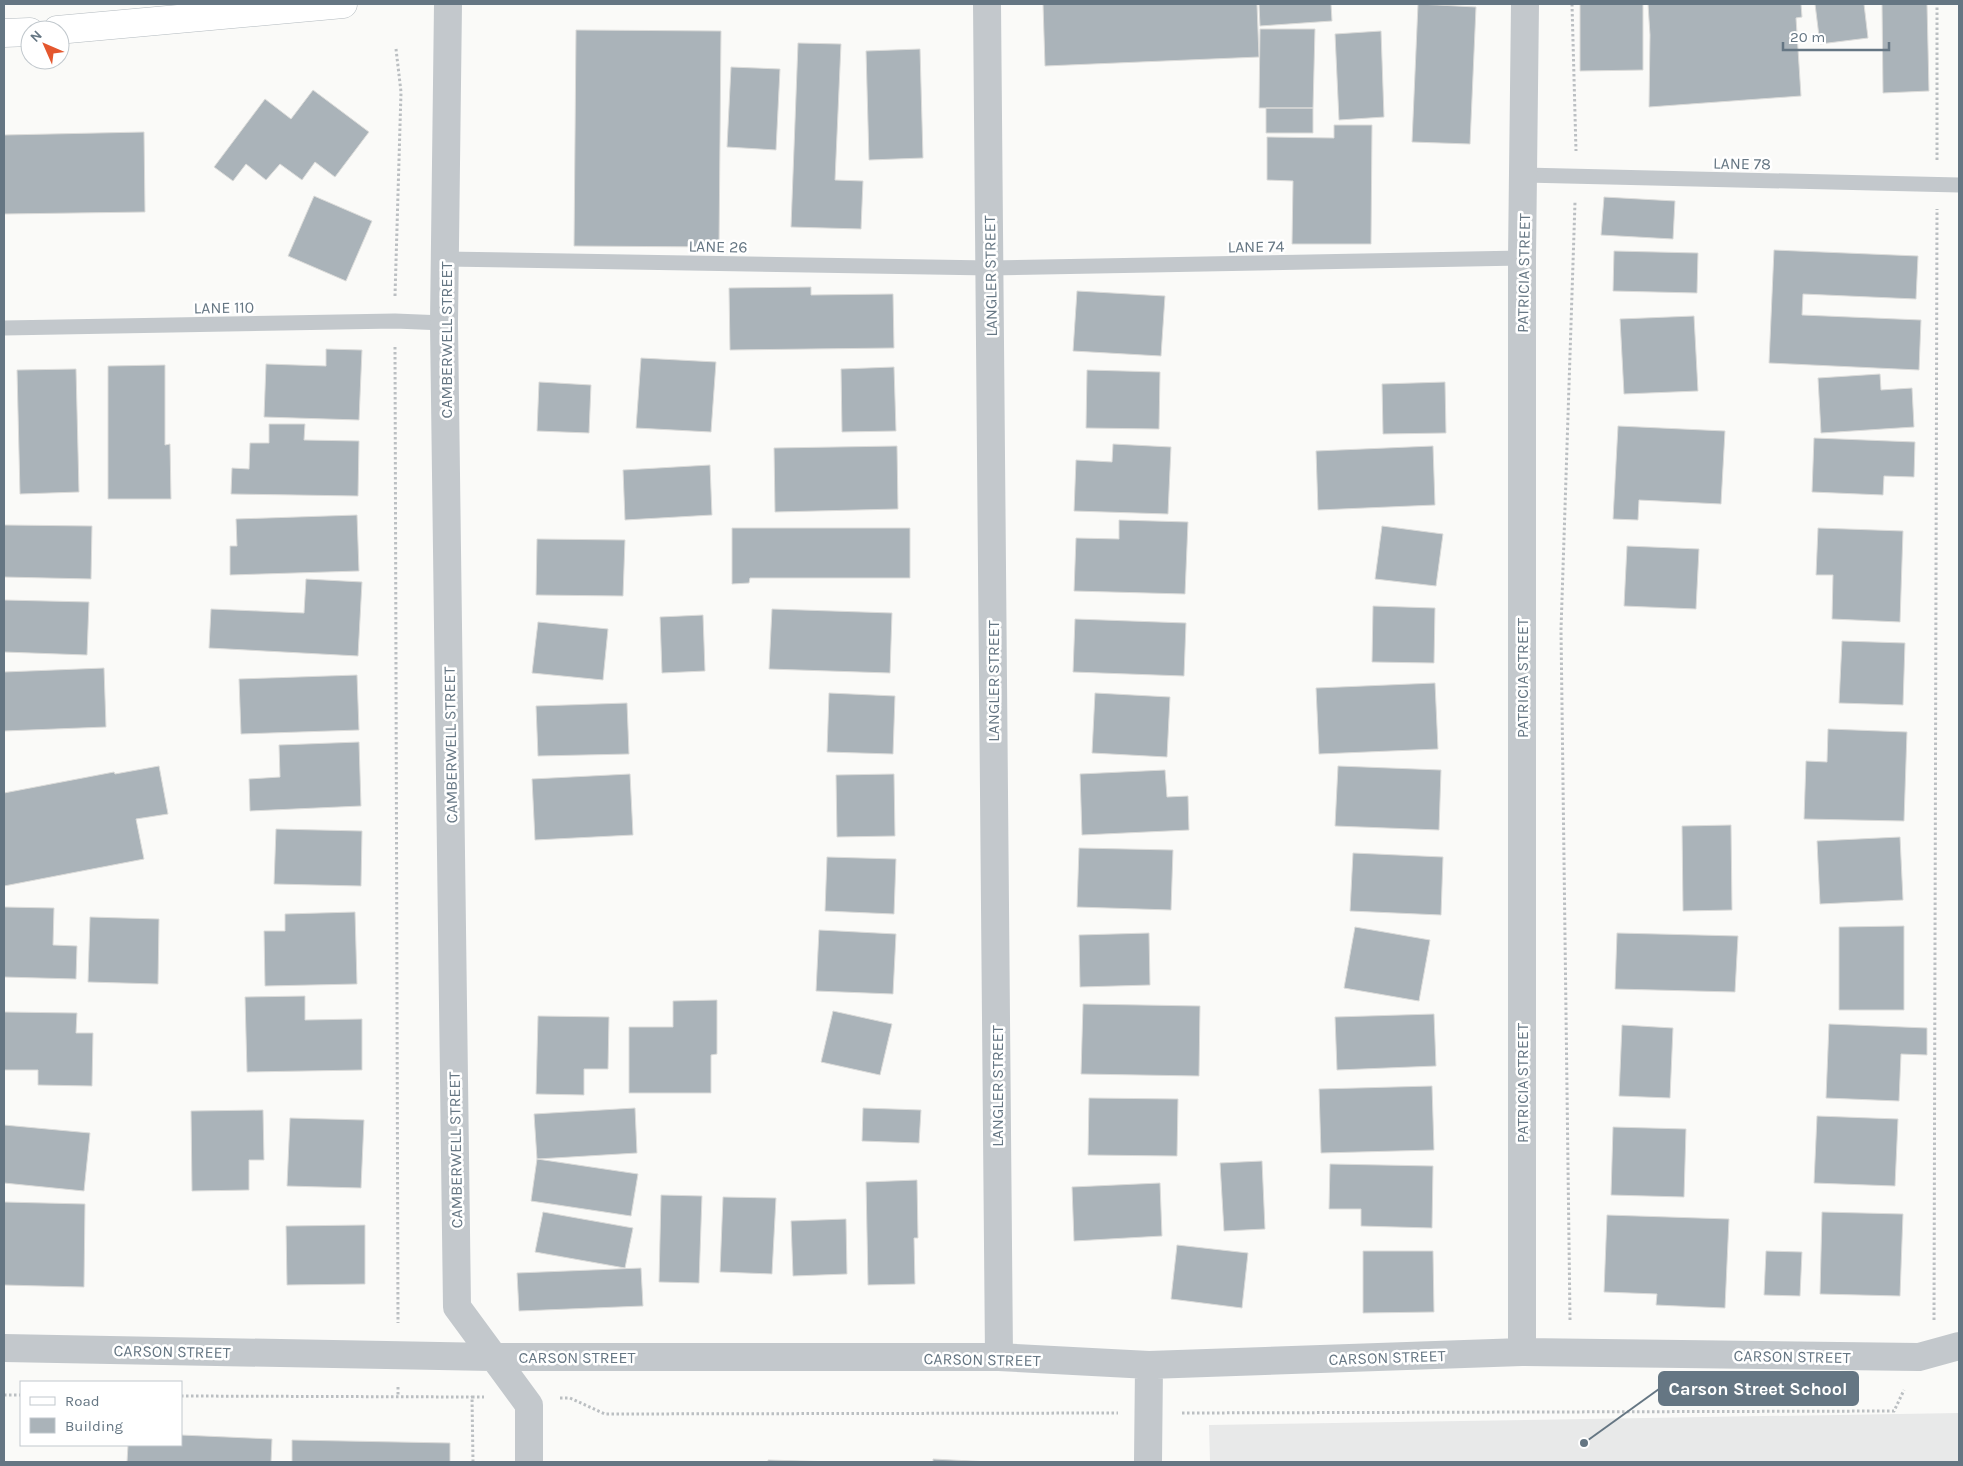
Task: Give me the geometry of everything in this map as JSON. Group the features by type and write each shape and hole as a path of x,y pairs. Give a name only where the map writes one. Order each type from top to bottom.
{"main road":[{"path":"70,29 343,4"},
{"path":"4,32 20,32"}],"street":[{"name":"CAMBERWELL STREET","path":"448,4 444,323 457,1307 529,1405 529,1462"},
{"name":"LANGLER STREET","path":"987,4 999,1357"},
{"name":"PATRICIA STREET","path":"1522,1352 1522,258 1524,4"},
{"name":"CARSON STREET","path":"4,1348 492,1357 999,1357 1149,1365 1522,1352 1919,1357 1959,1346"},
{"path":"1148,1462 1149,1365"}],"lane":[{"name":"LANE 78","path":"1524,175 1959,185"},
{"name":"LANE 74","path":"990,268 1522,258"},
{"name":"LANE 26","path":"446,259 990,268"},
{"name":"LANE 110","path":"4,328 395,321 444,323"}],"path":[{"path":"1570,1353 1561,630 1576,176 1572,4"},
{"path":"396,49 401,92 395,321 398,1396"},
{"path":"4,1395 20,1395"},
{"path":"182,1396 472,1397"}],"shaded area":[{"path":"1959,1413 1959,1462 1210,1462 1209,1425"}],"building":[{"path":"1043,4 1257,4 1259,57 1045,66"},
{"path":"1259,4 1331,4 1332,21 1260,26"},
{"path":"1418,4 1476,7 1470,144 1412,142"},
{"path":"1580,4 1643,4 1643,70 1580,71"},
{"path":"1648,4 1801,4 1802,17 1796,18 1801,96 1649,107 1650,35"},
{"path":"1815,4 1864,4 1868,38 1820,44"},
{"path":"1882,4 1927,4 1929,91 1883,93"},
{"path":"1260,29 1315,29 1313,108 1259,108"},
{"path":"576,30 721,31 719,247 574,246"},
{"path":"1381,31 1384,117 1339,120 1335,34"},
{"path":"798,43 841,44 835,180 863,181 861,229 791,227"},
{"path":"920,49 923,158 869,160 866,51"},
{"path":"731,67 780,69 776,150 727,147"},
{"path":"313,90 369,132 335,177 315,162 302,180 280,164 266,180 246,164 233,181 214,167 265,99 291,119"},
{"path":"1266,108 1313,108 1313,133 1266,133"},
{"path":"1334,125 1372,125 1371,244 1292,244 1293,181 1267,180 1267,137 1334,138"},
{"path":"144,132 145,212 4,214 4,135"},
{"path":"314,196 372,221 346,281 288,256"},
{"path":"1604,197 1675,201 1673,239 1601,235"},
{"path":"1774,250 1918,256 1916,299 1803,294 1802,315 1921,320 1919,370 1769,363"},
{"path":"1614,251 1698,253 1697,293 1613,291"},
{"path":"811,287 811,295 893,294 894,348 730,350 729,288"},
{"path":"1077,291 1165,296 1161,356 1073,351"},
{"path":"1694,316 1698,391 1624,394 1620,319"},
{"path":"326,349 362,350 359,420 264,417 266,364 326,366"},
{"path":"641,358 716,362 711,432 636,428"},
{"path":"165,365 165,445 170,444 171,499 108,499 108,366"},
{"path":"894,367 896,431 842,432 841,369"},
{"path":"76,369 79,492 20,494 17,370"},
{"path":"1087,370 1160,372 1159,429 1086,428"},
{"path":"1880,374 1881,390 1912,388 1914,427 1821,433 1818,378"},
{"path":"539,382 591,385 589,433 537,431"},
{"path":"1445,382 1446,433 1383,434 1382,384"},
{"path":"269,424 305,424 304,440 359,441 358,496 231,494 232,468 249,469 250,443 269,443"},
{"path":"1618,426 1725,431 1721,504 1639,500 1638,520 1613,519"},
{"path":"1814,438 1915,442 1914,477 1884,476 1883,495 1812,492"},
{"path":"1113,444 1171,447 1168,514 1074,511 1076,460 1112,462"},
{"path":"897,446 898,509 775,512 774,448"},
{"path":"1433,446 1435,505 1318,510 1316,451"},
{"path":"710,465 712,515 625,520 623,470"},
{"path":"357,515 359,571 230,575 230,546 237,546 236,519"},
{"path":"1119,520 1188,522 1185,594 1074,591 1076,538 1119,539"},
{"path":"4,525 92,526 91,579 4,577"},
{"path":"1382,526 1443,534 1436,586 1375,579"},
{"path":"732,528 910,528 910,578 750,578 749,583 732,584"},
{"path":"1818,528 1903,531 1900,622 1832,619 1833,575 1816,575"},
{"path":"537,539 625,540 623,596 536,595"},
{"path":"1627,546 1699,549 1696,609 1624,606"},
{"path":"306,579 362,582 358,656 209,648 211,609 304,613"},
{"path":"4,600 89,602 87,655 4,652"},
{"path":"1373,606 1435,608 1434,663 1372,662"},
{"path":"772,609 892,613 890,673 769,669"},
{"path":"703,615 705,671 662,673 660,617"},
{"path":"1075,619 1186,623 1184,676 1073,672"},
{"path":"538,622 608,629 603,680 532,673"},
{"path":"1842,641 1905,643 1903,705 1839,703"},
{"path":"104,668 106,727 4,731 4,672"},
{"path":"357,675 359,730 241,734 239,679"},
{"path":"1435,683 1438,749 1319,754 1316,688"},
{"path":"829,693 895,696 893,754 827,752"},
{"path":"1095,693 1170,697 1167,757 1092,753"},
{"path":"627,703 629,754 538,756 536,706"},
{"path":"1828,729 1907,732 1904,821 1804,819 1806,761 1827,762"},
{"path":"359,742 361,806 250,811 249,779 280,777 279,745"},
{"path":"159,766 168,814 136,819 144,859 4,886 4,793 114,772 115,774"},
{"path":"1338,766 1441,770 1439,830 1335,826"},
{"path":"1165,770 1167,797 1188,796 1189,830 1082,835 1080,774"},
{"path":"630,774 633,835 535,840 532,779"},
{"path":"894,774 895,836 837,837 836,775"},
{"path":"1731,825 1732,910 1683,911 1682,826"},
{"path":"276,829 362,831 361,886 274,884"},
{"path":"1900,837 1903,900 1820,904 1817,841"},
{"path":"1079,848 1173,850 1171,910 1077,907"},
{"path":"1353,853 1443,857 1441,915 1350,911"},
{"path":"827,857 896,859 894,914 825,911"},
{"path":"4,907 54,908 53,945 77,946 76,979 4,977"},
{"path":"355,912 357,984 265,986 264,931 285,931 285,914"},
{"path":"90,917 159,919 158,984 88,982"},
{"path":"1904,926 1904,1010 1839,1010 1839,927"},
{"path":"1355,927 1430,940 1419,1001 1344,988"},
{"path":"819,930 896,934 893,994 816,991"},
{"path":"1149,933 1150,985 1080,987 1079,935"},
{"path":"1617,933 1738,936 1735,992 1615,989"},
{"path":"305,996 305,1020 362,1019 362,1070 247,1072 245,997"},
{"path":"717,1000 717,1054 711,1055 711,1093 629,1093 629,1027 673,1027 673,1001"},
{"path":"1083,1004 1200,1006 1199,1076 1081,1074"},
{"path":"833,1011 892,1024 880,1075 821,1062"},
{"path":"4,1012 77,1013 76,1033 93,1033 92,1086 38,1085 38,1070 4,1070"},
{"path":"1434,1014 1436,1066 1337,1070 1335,1017"},
{"path":"538,1016 609,1017 608,1069 584,1069 584,1095 536,1094"},
{"path":"1829,1024 1927,1028 1927,1055 1901,1054 1899,1101 1826,1098"},
{"path":"1622,1025 1673,1028 1670,1098 1619,1096"},
{"path":"1432,1086 1434,1150 1321,1153 1319,1089"},
{"path":"1089,1098 1178,1099 1177,1156 1088,1155"},
{"path":"635,1108 637,1153 537,1159 534,1114"},
{"path":"863,1108 921,1110 919,1143 862,1141"},
{"path":"263,1110 264,1160 249,1160 249,1190 192,1191 191,1111"},
{"path":"1817,1116 1898,1119 1895,1186 1814,1183"},
{"path":"290,1118 364,1120 361,1188 287,1186"},
{"path":"4,1125 90,1133 84,1191 4,1183"},
{"path":"1613,1127 1686,1129 1684,1197 1611,1195"},
{"path":"537,1159 638,1174 631,1216 531,1201"},
{"path":"1262,1161 1265,1229 1224,1231 1220,1163"},
{"path":"1330,1164 1433,1166 1432,1228 1361,1226 1361,1209 1329,1209"},
{"path":"917,1180 918,1238 914,1238 915,1284 868,1285 866,1182"},
{"path":"1160,1183 1162,1236 1074,1241 1072,1187"},
{"path":"661,1195 702,1196 699,1283 659,1282"},
{"path":"723,1197 776,1198 772,1274 720,1272"},
{"path":"4,1202 85,1204 84,1287 4,1285"},
{"path":"543,1212 633,1228 625,1268 535,1252"},
{"path":"1822,1212 1903,1214 1900,1296 1820,1294"},
{"path":"1607,1215 1729,1219 1725,1308 1656,1305 1657,1294 1604,1292"},
{"path":"846,1219 847,1274 793,1276 791,1221"},
{"path":"365,1225 365,1284 287,1285 286,1226"},
{"path":"1177,1245 1248,1253 1242,1308 1171,1299"},
{"path":"1363,1251 1433,1251 1434,1312 1363,1313"},
{"path":"1766,1251 1802,1252 1800,1296 1764,1295"},
{"path":"641,1268 643,1306 519,1311 517,1273"},
{"path":"182,1435 272,1439 271,1462 127,1462 128,1446 182,1446"},
{"path":"292,1440 450,1443 450,1462 292,1462"},
{"path":"933,1459 990,1462 933,1462"},
{"path":"768,1460 833,1462 768,1462"}],"place":[{"name":"Carson Street School","path":"1584,1443"}]}
